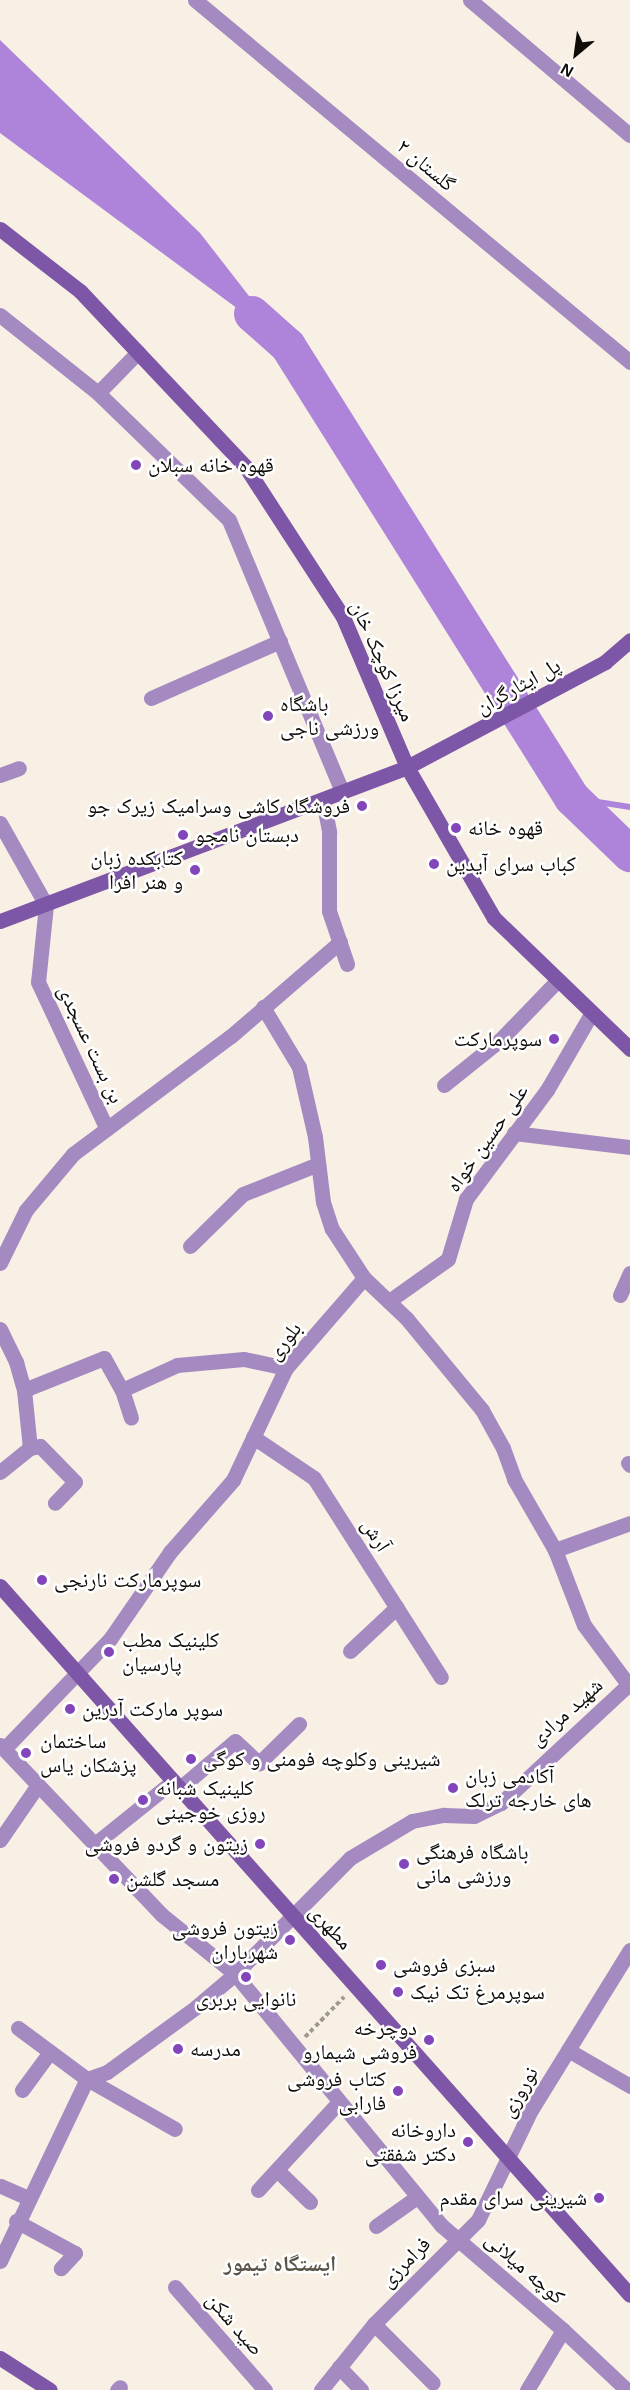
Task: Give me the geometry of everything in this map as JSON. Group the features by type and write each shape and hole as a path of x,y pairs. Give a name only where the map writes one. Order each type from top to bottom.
{"main road":[{"name":"میرزا کوچک خان","path":"1,231 80,291 252,476 344,617 407,768 494,918 591,1014 630,1049"},
{"name":"پل ایثارگران","path":"0,921 407,768 605,662 630,640"},
{"name":"مطهری","path":"0,1586 630,2295"},
{"path":"0,2358 50,2390"}],"street":[{"name":"گلستان ۲","path":"195,0 630,362"},
{"path":"470,0 630,135"},
{"path":"0,315 98,393 229,520 342,791"},
{"path":"98,393 138,352"},
{"path":"151,698 280,641"},
{"path":"0,775 19,768"},
{"path":"323,800 329,832 330,911 347,964"},
{"path":"0,822 46,905"},
{"name":"بن بست عسجدی","path":"46,905 39,982 107,1129"},
{"path":"0,1263 26,1210 73,1154 263,1007 340,942"},
{"path":"444,1085 500,1040 557,981"},
{"path":"263,1007 300,1068 323,1202 332,1229 364,1278 389,1301 482,1410 503,1448 514,1479 555,1550 584,1625 629,1685"},
{"name":"علی حسین خواه","path":"389,1301 448,1259 466,1199 547,1090 591,1014"},
{"path":"514,1132 630,1147"},
{"path":"190,1246 243,1194 318,1164"},
{"path":"620,1294 630,1273"},
{"name":"بلوری","path":"3,1746 79,1675 110,1639 170,1552 233,1480 286,1368 364,1278"},
{"path":"0,1329 16,1362 24,1390 30,1448"},
{"path":"24,1390 105,1358 122,1390 130,1418"},
{"path":"122,1390 177,1365 244,1359 286,1368"},
{"name":"آرش","path":"253,1437 314,1478 441,1677"},
{"path":"0,1472 30,1448 40,1446 75,1482 55,1503"},
{"path":"555,1550 630,1523"},
{"path":"350,1651 397,1607"},
{"name":"شهید مرادی","path":"87,2079 108,2072 235,1974 350,1858 412,1821 444,1815 474,1816 501,1803 629,1685"},
{"path":"96,1843 235,1741 259,1763 299,1724"},
{"name":"کوچه میلانی","path":"3,1746 162,1915 235,1974 417,2198 627,2390"},
{"path":"0,1840 38,1785"},
{"name":"نوروزی","path":"507,2156 568,2050 630,1950"},
{"path":"18,2028 87,2079 175,2129"},
{"path":"568,2050 630,2086"},
{"path":"22,2090 50,2052"},
{"path":"0,2261 16,2221 87,2079"},
{"path":"258,2190 338,2103"},
{"name":"فرامرزی","path":"321,2390 374,2324 478,2220 507,2156"},
{"path":"277,2170 310,2202"},
{"path":"2,2186 28,2198"},
{"path":"376,2226 417,2198"},
{"path":"16,2221 75,2253 61,2268"},
{"name":"صید شکن","path":"175,2287 265,2390"},
{"path":"374,2324 434,2383"},
{"path":"528,2390 563,2330"},
{"path":"339,2367 361,2390"}],"path":[{"path":"294,2048 355,1986"}],"shaded area":[{"path":"0,40 200,233 288,346 0,133"}],"waterway":[{"path":"252,314 288,346 572,798 630,854"},
{"path":"572,798 630,807"}],"place":[{"name":"قهوه خانه سبلان","path":"136,465"},
{"name":"باشگاه ورزشی ناجی","path":"268,716"},
{"name":"فروشگاه کاشی وسرامیک زیرک جو","path":"362,806"},
{"name":"قهوه خانه","path":"456,828"},
{"name":"دبستان نامجو","path":"183,835"},
{"name":"کباب سرای آیدین","path":"434,864"},
{"name":"کتابکده زبان و هنر افرا","path":"195,870"},
{"name":"سوپرمارکت","path":"554,1039"},
{"name":"سوپرمارکت نارنجی","path":"42,1580"},
{"name":"کلینیک مطب پارسیان","path":"109,1652"},
{"name":"سوپر مارکت آدرین","path":"70,1709"},
{"name":"ساختمان پزشکان یاس","path":"26,1753"},
{"name":"شیرینی وکلوچه فومنی و کوگی","path":"191,1759"},
{"name":"آکادمی زبان های خارجه ترلک","path":"453,1788"},
{"name":"کلینیک شبانه روزی خوجینی","path":"143,1800"},
{"name":"زیتون و گردو فروشی","path":"260,1844"},
{"name":"باشگاه فرهنگی ورزشی مانی","path":"404,1864"},
{"name":"مسجد گلشن","path":"114,1879"},
{"name":"زیتون فروشی شهرباران","path":"290,1940"},
{"name":"سبزی فروشی","path":"381,1965"},
{"name":"نانوایی بربری","path":"246,1977"},
{"name":"سوپرمرغ تک نیک","path":"398,1992"},
{"name":"دوچرخه فروشی شیمارو","path":"429,2040"},
{"name":"مدرسه","path":"178,2049"},
{"name":"کتاب فروشی فارابی","path":"398,2091"},
{"name":"داروخانه دکتر شفقتی","path":"468,2142"},
{"name":"شیرینی سرای مقدم","path":"599,2198"}],"district":[{"name":"ایستگاه تیمور","path":"280,2264"}]}
